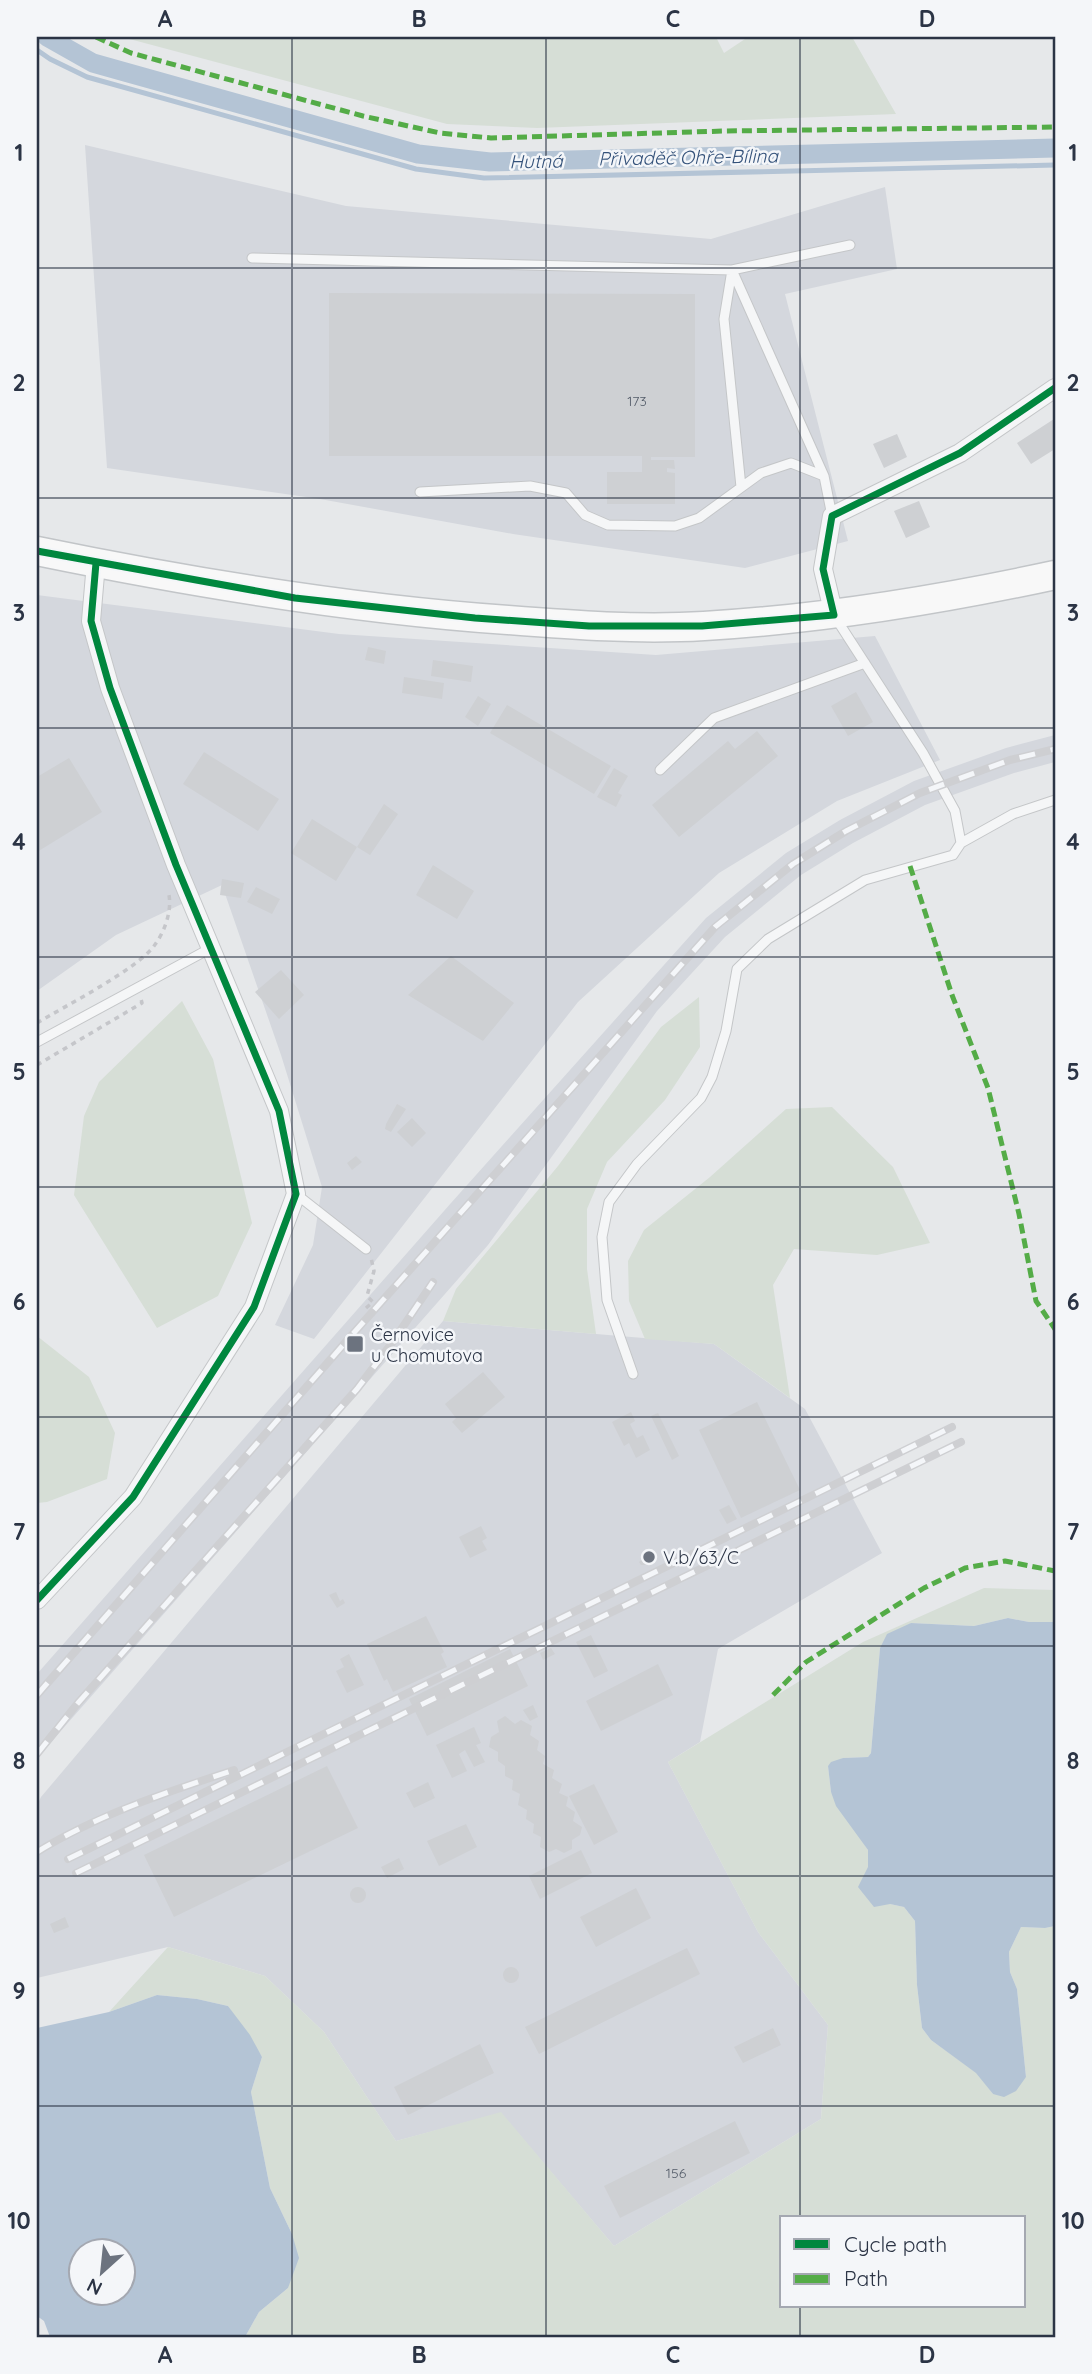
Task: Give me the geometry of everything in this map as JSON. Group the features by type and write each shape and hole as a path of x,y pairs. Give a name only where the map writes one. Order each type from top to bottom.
{"main road":[{"path":"37,551 295,598 475,618 589,626 702,626 834,615 970,593 1055,575"}],"street":[{"path":"834,615 823,569 832,516 960,453 1055,388"},
{"path":"37,1600 133,1497 254,1307 296,1194 279,1111 176,864 110,688 91,621 96,563"}],"lane":[{"path":"251,258 732,270 850,244"},
{"path":"732,270 824,476 832,516"},
{"path":"732,270 724,319 741,487"},
{"path":"421,492 530,486 566,493 585,515 608,525 675,526 699,518 761,473 791,463 824,476"},
{"path":"834,615 922,753 955,811 961,842"},
{"path":"660,770 714,719 865,663"},
{"path":"633,1374 607,1300 602,1237 609,1202 637,1164 701,1098 712,1077 726,1031 737,969 768,939 865,880 953,855 961,842 1013,814 1055,800"},
{"path":"37,1042 211,948"},
{"path":"296,1194 366,1249"}],"path":[{"path":"37,1023 126,970 154,947 166,925 170,901 168,891"},
{"path":"366,1249 374,1263 374,1271 367,1296 373,1301 366,1308"}],"shaded area":[{"path":"122,37 716,37 724,53 748,37 852,37 896,114 537,128 447,124"},
{"path":"85,145 346,206 711,239 885,187 897,269 785,294 848,541 745,568 513,534 320,499 107,468"},
{"path":"37,595 339,634 656,655 875,636 940,760 837,801 719,873 578,1002 314,1339 275,1325 313,1245 322,1187 281,1055 222,885 116,935 37,991"},
{"path":"1055,735 1055,762 1014,773 925,805 853,843 801,875 725,937 657,1011 488,1245 37,1758 37,1674 706,918 786,853 840,820 914,781 1006,748"},
{"path":"699,997 700,1047 665,1100 607,1162 587,1209 587,1269 596,1334 443,1321 456,1289 558,1166 661,1027"},
{"path":"182,1001 213,1059 252,1223 218,1296 157,1328 74,1195 84,1116 99,1082"},
{"path":"832,1107 893,1167 930,1243 877,1255 794,1249 773,1285 790,1398 714,1344 645,1339 629,1301 628,1261 644,1230 710,1177 786,1109"},
{"path":"443,1321 714,1344 805,1409 882,1553 718,1649 700,1742 668,1762 758,1932 828,2025 821,2119 614,2246 501,2113 396,2141 324,2032 265,1976 168,1947 37,1978 37,1805 41,1797"},
{"path":"37,1336 89,1377 115,1433 107,1479 47,1502 37,1503"},
{"path":"984,1588 1055,1590 1055,1622 1029,1622 1008,1618 974,1626 911,1623 880,1648 871,1753 868,1757 843,1758 828,1766 831,1792 868,1850 868,1867 890,1904 904,1907 915,1921 917,1985 922,2028 931,2040 977,2073 993,2094 1026,2077 1017,1989 1010,1972 1009,1952 1021,1927 1055,1926 1055,2337 245,2337 259,2312 288,2288 292,2234 270,2188 251,2092 262,2057 228,2006 197,1999 157,1995 109,2012 168,1947 265,1976 324,2032 396,2141 501,2112 614,2246 821,2119 828,2025 758,1932 668,1762 863,1642"}],"water":[{"path":"1008,1618 1029,1622 1055,1622 1055,1926 1021,1927 1009,1952 1010,1972 1017,1989 1026,2077 1016,2091 1004,2097 993,2094 976,2073 931,2040 922,2028 917,1985 915,1921 904,1907 890,1904 874,1907 858,1887 868,1867 868,1850 836,1806 831,1792 828,1766 831,1762 843,1758 868,1757 871,1753 880,1648 887,1634 911,1623 974,1626"},
{"path":"157,1995 197,1999 228,2006 250,2035 262,2057 251,2092 270,2188 292,2234 299,2258 288,2288 259,2312 245,2337 50,2337 44,2321 37,2316 37,2028 109,2012"}],"building":[{"path":"329,293 695,294 695,457 651,457 651,460 674,460 675,469 667,468 667,472 675,473 675,504 607,504 607,472 642,472 642,456 329,456"},
{"path":"1054,419 1055,449 1031,464 1017,443"},
{"path":"897,434 907,457 884,468 873,444"},
{"path":"919,501 930,527 906,538 894,511"},
{"path":"368,647 386,651 384,664 365,660"},
{"path":"433,660 473,666 471,682 431,676"},
{"path":"404,677 444,683 442,699 402,693"},
{"path":"856,692 873,722 848,736 831,706"},
{"path":"478,696 491,704 478,726 465,717"},
{"path":"507,705 611,766 594,794 490,733"},
{"path":"757,731 778,756 679,837 652,805 728,741 735,749"},
{"path":"204,752 279,799 258,831 183,784"},
{"path":"69,758 102,812 37,852 37,777"},
{"path":"614,768 628,776 618,793 622,795 616,807 597,797"},
{"path":"384,804 398,814 370,855 357,847"},
{"path":"312,819 357,847 336,881 291,853"},
{"path":"433,865 474,891 457,919 416,895"},
{"path":"222,879 244,883 241,898 220,895"},
{"path":"256,887 280,899 272,914 247,902"},
{"path":"451,956 514,1003 483,1041 408,995"},
{"path":"281,970 304,995 279,1019 255,992"},
{"path":"397,1104 406,1109 391,1132 385,1129 386,1124"},
{"path":"412,1118 426,1133 412,1147 397,1132"},
{"path":"356,1156 362,1162 352,1170 347,1163"},
{"path":"483,1372 505,1397 462,1433 452,1422 456,1418 445,1404"},
{"path":"757,1402 800,1490 741,1518 699,1430"},
{"path":"631,1412 635,1421 630,1424 637,1438 643,1435 650,1450 636,1458 629,1443 624,1446 612,1422"},
{"path":"658,1413 679,1456 672,1460 651,1416"},
{"path":"729,1505 737,1519 727,1524 719,1510"},
{"path":"481,1526 487,1538 482,1541 487,1550 470,1558 459,1537"},
{"name":"V.b/63/C","path":"651,1552 653,1559 646,1565 641,1565 639,1562"},
{"path":"336,1592 340,1601 343,1599 345,1603 337,1608 329,1595"},
{"path":"426,1616 444,1652 441,1654 447,1667 393,1692 387,1679 384,1681 367,1644"},
{"path":"591,1635 608,1671 594,1678 576,1642"},
{"path":"551,1648 555,1654 543,1660 540,1653"},
{"path":"510,1649 528,1686 427,1736 409,1699"},
{"path":"349,1654 364,1685 347,1693 336,1671 344,1667 340,1659"},
{"path":"658,1664 673,1695 601,1731 586,1701"},
{"path":"533,1705 538,1717 530,1721 523,1710"},
{"path":"505,1716 515,1724 521,1720 532,1726 530,1735 539,1741 537,1750 545,1756 543,1764 554,1770 552,1778 562,1784 559,1793 568,1797 566,1806 575,1812 573,1821 582,1827 580,1835 572,1840 572,1849 564,1853 556,1849 549,1852 540,1847 541,1837 533,1833 534,1824 526,1819 527,1810 518,1805 520,1794 512,1790 513,1780 505,1776 505,1766 498,1761 498,1752 489,1747 491,1737 499,1732 497,1721"},
{"path":"474,1727 481,1743 476,1745 485,1762 474,1767 465,1750 459,1754 467,1771 452,1778 436,1745"},
{"path":"327,1766 358,1828 174,1917 144,1855"},
{"path":"428,1782 435,1798 414,1808 406,1793"},
{"path":"594,1784 618,1832 594,1845 569,1796"},
{"path":"466,1824 477,1847 439,1866 427,1841"},
{"path":"581,1850 592,1873 540,1899 529,1876"},
{"path":"399,1858 404,1869 387,1878 381,1867"},
{"path":"355,1887 361,1887 366,1895 364,1901 355,1903 350,1898 350,1892"},
{"path":"636,1888 651,1918 596,1947 580,1917"},
{"path":"65,1917 69,1927 54,1933 50,1924"},
{"path":"687,1948 700,1974 539,2054 525,2027"},
{"path":"511,1967 517,1969 517,1981 511,1983 505,1981 503,1975 505,1969"},
{"path":"773,2028 781,2045 743,2063 734,2047"},
{"path":"480,2044 494,2073 408,2115 394,2087"},
{"path":"735,2121 750,2153 620,2218 604,2186"}],"waterway":[{"name":"Přivaděč Ohře-Bílina","path":"47,37 93,63 418,154 490,162 1055,148"},
{"name":"Hutná","path":"37,50 87,77 416,169 484,178 1055,165"}],"railway":[{"path":"37,1695 351,1336 715,927 793,864 846,831 920,793 1010,760 1055,749"},
{"path":"37,1754 78,1703 357,1389 433,1282"},
{"path":"68,1859 952,1427"},
{"path":"76,1873 961,1442"},
{"path":"37,1852 108,1816 234,1770"}],"marked path":[{"path":"96,37 131,53 363,116 440,133 491,138 726,131 1055,127"},
{"path":"910,866 952,995 988,1088 1019,1214 1036,1301 1055,1329"},
{"path":"773,1695 806,1662 924,1588 965,1568 1005,1561 1055,1571"}],"cycle path":[{"path":"37,551 295,598 475,618 589,626 702,626 834,615 823,569 832,516 960,453 1055,388"},
{"path":"37,1600 133,1497 254,1307 296,1194 279,1111 176,865 110,688 91,621 96,563"}],"place":[{"name":"Černovice u Chomutova","path":"355,1344"},
{"name":"V.b/63/C","path":"649,1557"}]}
